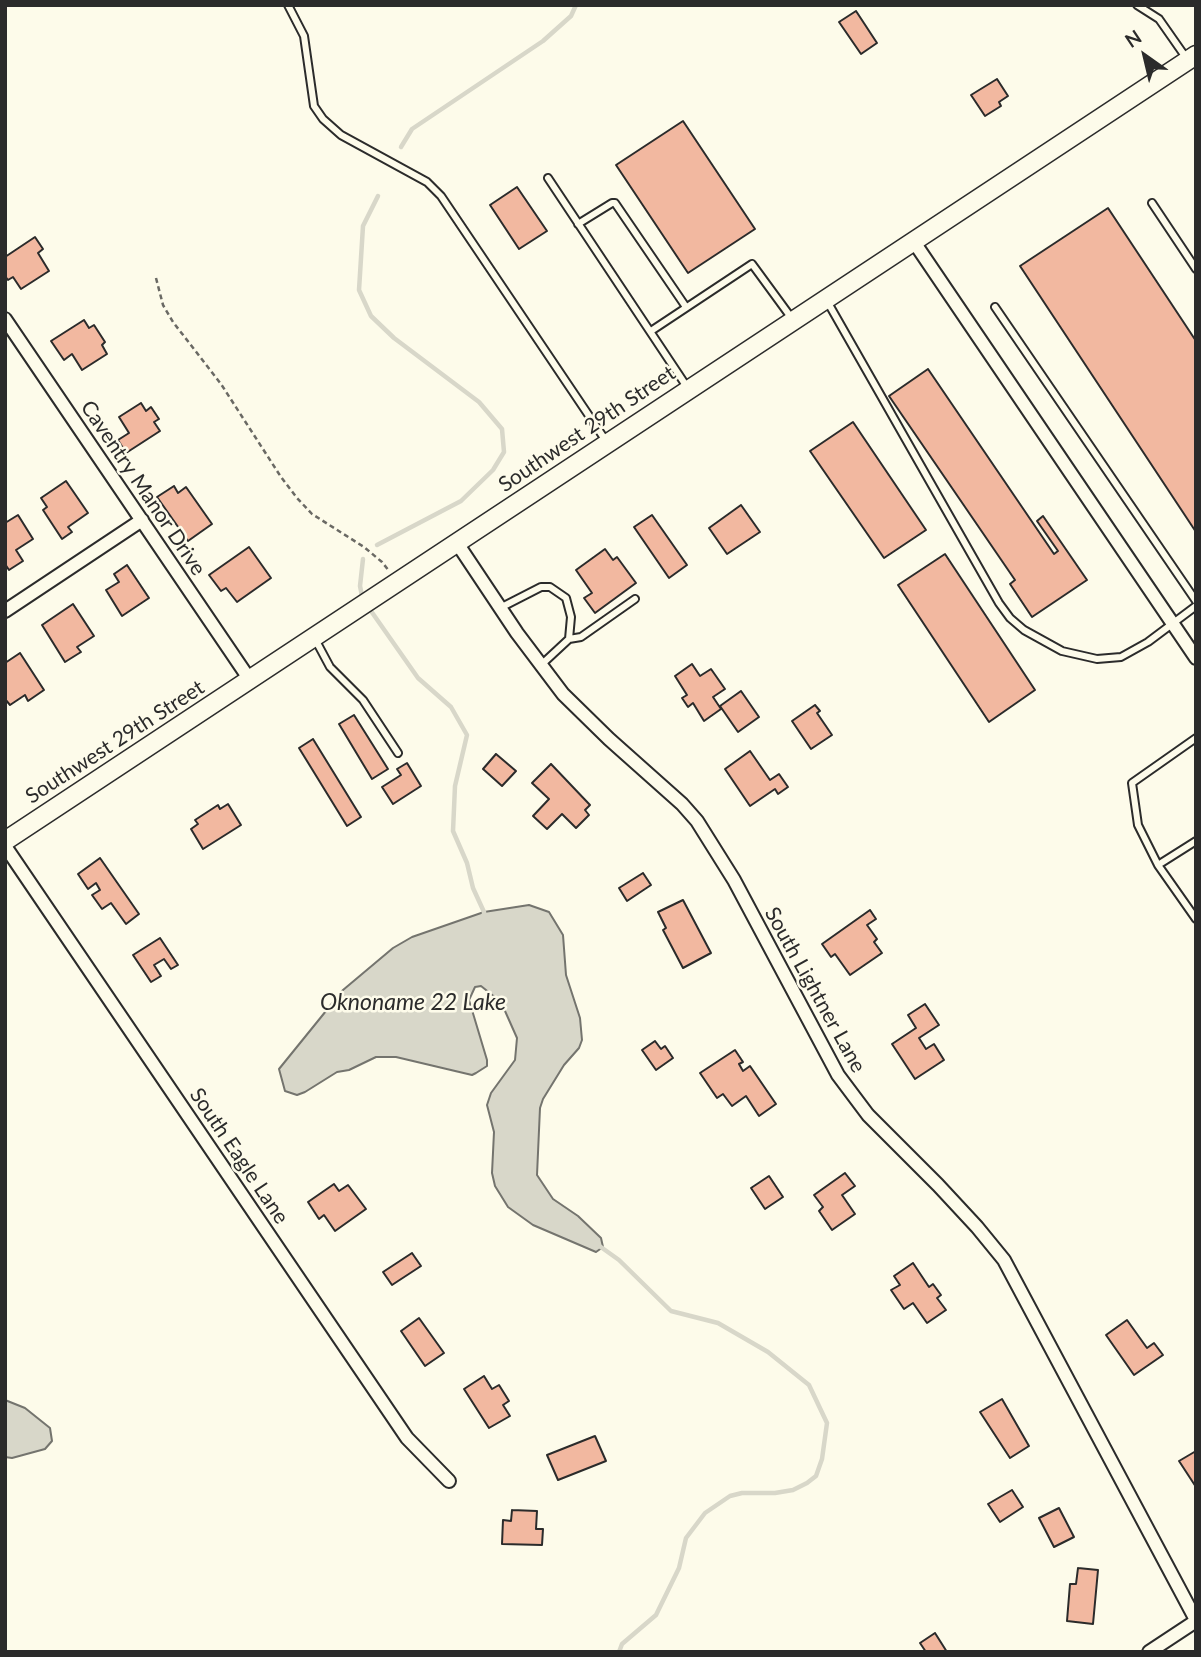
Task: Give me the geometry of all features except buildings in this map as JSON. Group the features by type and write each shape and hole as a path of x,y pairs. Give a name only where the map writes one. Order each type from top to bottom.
{"street":[{"name":"Southwest 29th Street","path":"5,844 688,389 1192,58"},
{"path":"914,242 1196,658"},
{"name":"Caventry Manor Drive","path":"5,319 250,680"},
{"path":"5,611 142,520"},
{"name":"South Lightner Lane","path":"457,543 541,665 578,710 697,821 734,880 838,1075 868,1115 939,1185 1004,1260 1196,1620"},
{"name":"South Eagle Lane","path":"5,844 407,1438 449,1481"},
{"path":"1149,1652 1196,1620"}],"lane":[{"path":"288,5 304,36 314,106 323,119 341,135 427,182 441,196 607,443"},
{"path":"1137,5 1159,19 1192,58"},
{"path":"548,178 688,389"},
{"path":"578,224 615,203 686,307"},
{"path":"1152,203 1196,269"},
{"path":"651,331 752,264 793,321"},
{"path":"826,299 1010,618 1045,643 1062,651 1097,659 1121,657 1172,624 1196,603 995,307"},
{"path":"500,608 531,591 550,587 566,598 570,608 569,639 541,665"},
{"path":"569,639 581,637 635,598"},
{"path":"314,637 330,667 363,700 398,753"},
{"path":"1196,738 1132,783 1138,825 1158,865 1196,919"},
{"path":"1158,865 1196,841"}],"path":[{"path":"156,278 163,305 173,322 221,384 297,498 322,521 382,562 397,582"}],"water":[{"name":"Oknoname 22 Lake","path":"529,905 549,912 563,935 566,975 580,1018 582,1040 543,1099 540,1108 537,1175 553,1199 578,1216 601,1238 603,1247 596,1252 533,1225 508,1207 495,1186 492,1173 494,1132 487,1105 491,1093 515,1060 517,1038 501,1002 481,986 475,987 469,1000 487,1066 472,1075 396,1057 376,1057 349,1070 337,1072 297,1095 285,1091 279,1069 343,990 393,948 412,937 484,912"},
{"path":"5,1400 25,1408 50,1428 52,1441 45,1449 12,1458 5,1457"}],"waterway":[{"path":"401,147 412,129 543,41 571,16 576,5"},
{"path":"377,545 461,501 493,470 504,452 502,429 479,402 394,338 371,316 359,290 363,226 378,196"},
{"path":"362,596 360,586 363,559"},
{"path":"371,611 418,678 451,707 467,735 455,786 453,831 467,863 484,917"},
{"path":"598,1245 619,1260 671,1311 718,1323 768,1352 809,1385 827,1423 822,1459 816,1476 807,1483 793,1490 730,1496 705,1513 686,1538 679,1568 656,1615 622,1644 619,1652"}]}
